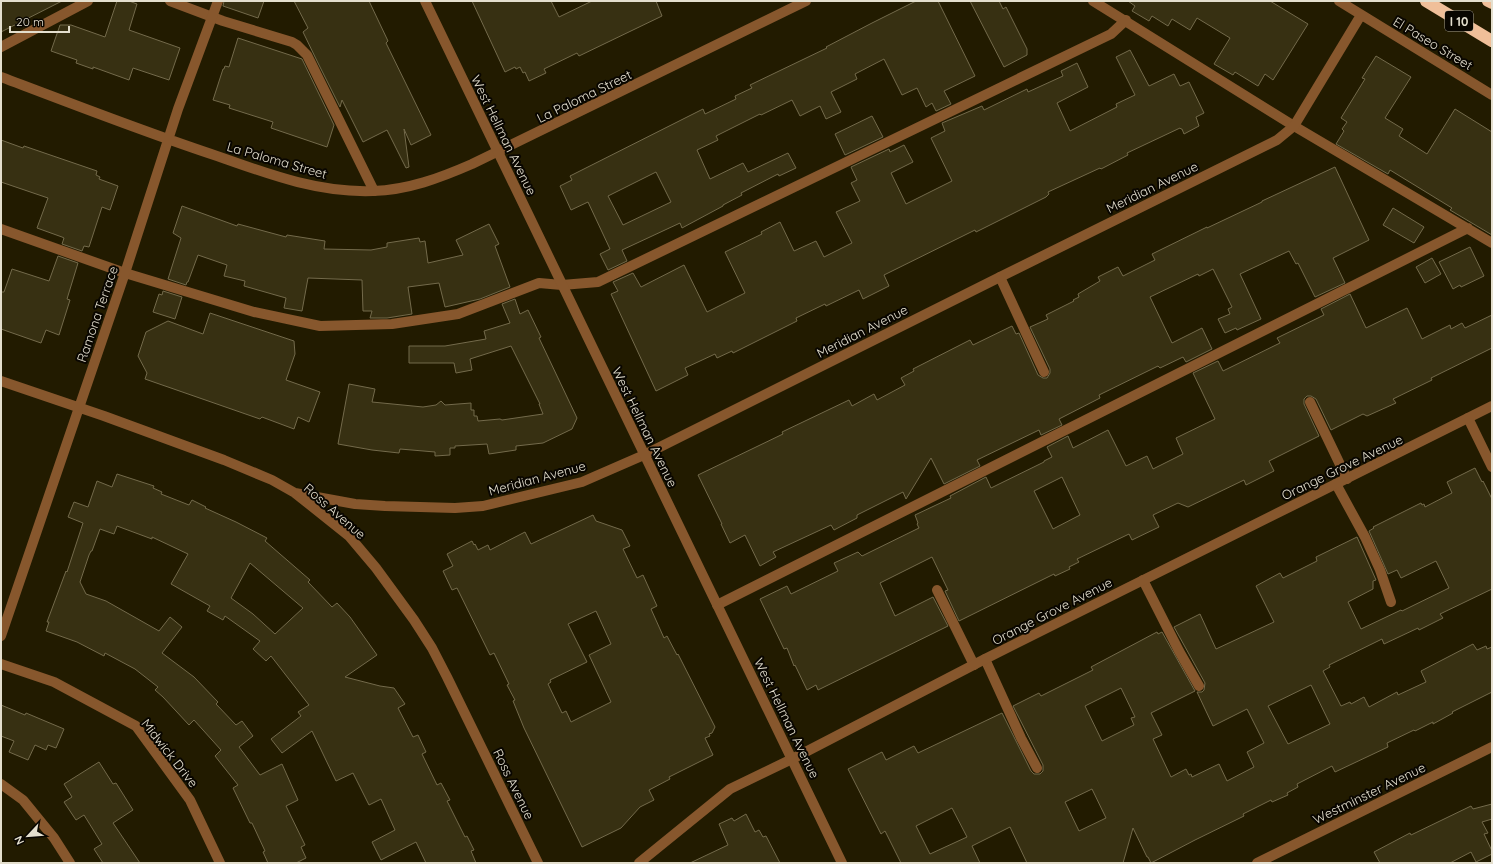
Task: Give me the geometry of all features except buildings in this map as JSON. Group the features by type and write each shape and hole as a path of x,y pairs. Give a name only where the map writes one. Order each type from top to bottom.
{"highway":[{"name":"I 10","path":"1426,1 1492,42"},
{"path":"1488,1 1492,3"}],"street":[{"path":"1,47 88,1"},
{"path":"170,1 212,17 292,42 303,49 308,55 374,191"},
{"name":"Ramona Terrace","path":"1,636 125,273 178,109 218,1"},
{"name":"West Hellman Avenue","path":"425,1 842,863"},
{"name":"La Paloma Street","path":"1,76 169,140 280,178 328,189 374,191 396,189 433,180 498,152 806,1"},
{"path":"1093,1 1126,20 1294,126 1492,243"},
{"name":"El Paseo Street","path":"1339,1 1492,95"},
{"name":"Meridian Avenue","path":"295,493 355,504 384,506 448,508 484,506 582,482 644,455 1000,276 1277,140 1294,126 1361,14"},
{"path":"1,229 125,273 254,312 320,326 392,324 458,314 538,284 562,285 598,282 1111,34 1126,20"},
{"path":"717,605 1468,228"},
{"path":"1000,276 1044,372"},
{"name":"Ross Avenue","path":"1,381 104,416 236,465 272,480 295,493 349,536 376,568 414,620 432,648 538,863"},
{"path":"1310,402 1347,479"},
{"name":"Orange Grove Avenue","path":"639,863 730,789 792,759 984,659 1492,406"},
{"path":"1468,418 1492,467"},
{"path":"1336,484 1365,537 1380,570 1390,602"},
{"path":"1143,580 1179,651 1199,686"},
{"path":"938,590 974,665"},
{"path":"984,659 1021,738 1037,768"},
{"name":"Midwick Drive","path":"1,664 54,682 136,726 190,800 220,863"},
{"name":"Westminster Avenue","path":"1257,863 1492,747"},
{"path":"1,784 22,800 54,838 70,863"}]}
